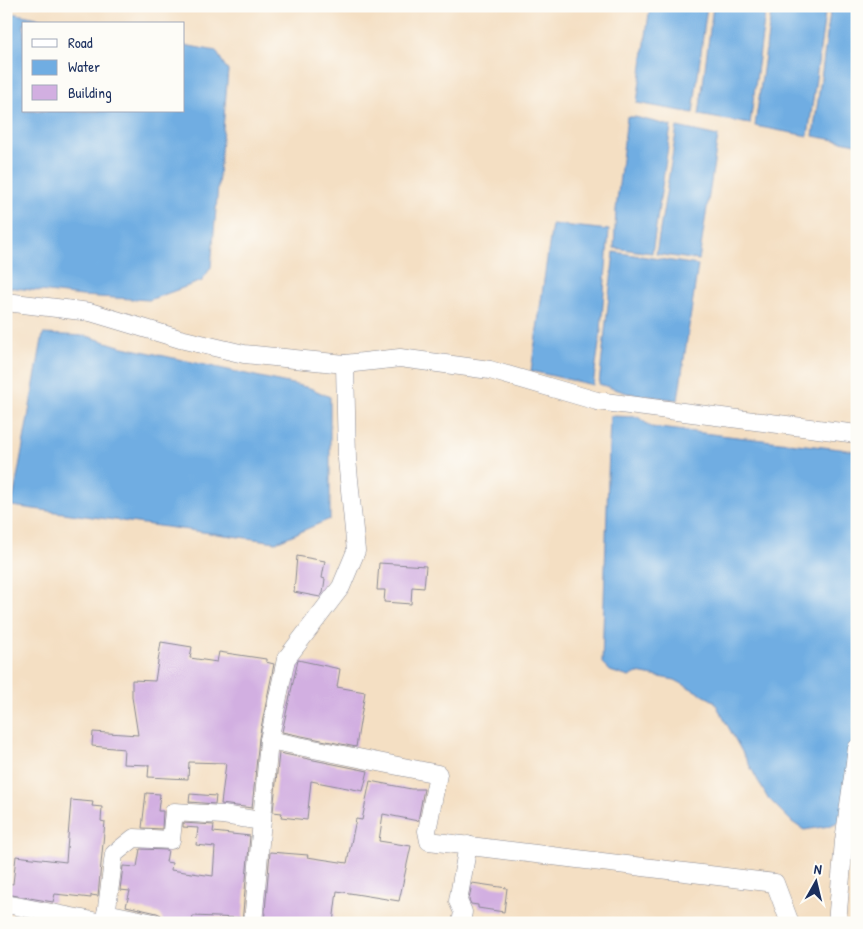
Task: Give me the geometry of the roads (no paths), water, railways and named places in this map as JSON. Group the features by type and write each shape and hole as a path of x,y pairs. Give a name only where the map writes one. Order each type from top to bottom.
{"street":[{"path":"6,302 90,312 180,339 244,354 345,364 400,358 490,370 597,401 857,434"},
{"path":"253,923 269,740 286,659 341,587 356,551 347,459 345,364"},
{"path":"269,740 438,774 427,831 428,841 775,883 790,923"},
{"path":"836,923 844,841 857,748"},
{"path":"104,920 114,854 134,838 171,840 174,812 223,815 262,821"},
{"path":"461,923 463,912 458,901 468,846"},
{"path":"6,904 104,920 154,923"}],"water":[{"path":"650,6 707,6 693,113 637,103"},
{"path":"713,6 766,6 750,124 699,115"},
{"path":"772,6 826,6 808,136 755,126"},
{"path":"831,6 857,6 857,144 813,136"},
{"path":"6,12 58,22 22,22 22,112 185,112 185,45 216,51 228,71 211,267 202,281 149,300 82,296 6,287"},
{"path":"627,117 635,117 671,126 652,253 614,248 616,210"},
{"path":"677,127 718,136 699,260 656,254"},
{"path":"552,224 609,230 601,330 593,385 531,371"},
{"path":"614,252 698,265 678,400 627,393 599,384"},
{"path":"43,334 87,336 119,346 310,388 330,397 330,519 276,542 12,506"},
{"path":"610,416 638,417 651,427 857,451 857,721 845,806 840,821 829,826 804,830 792,822 767,797 714,701 675,680 637,673 629,677 610,671 602,663"}]}
